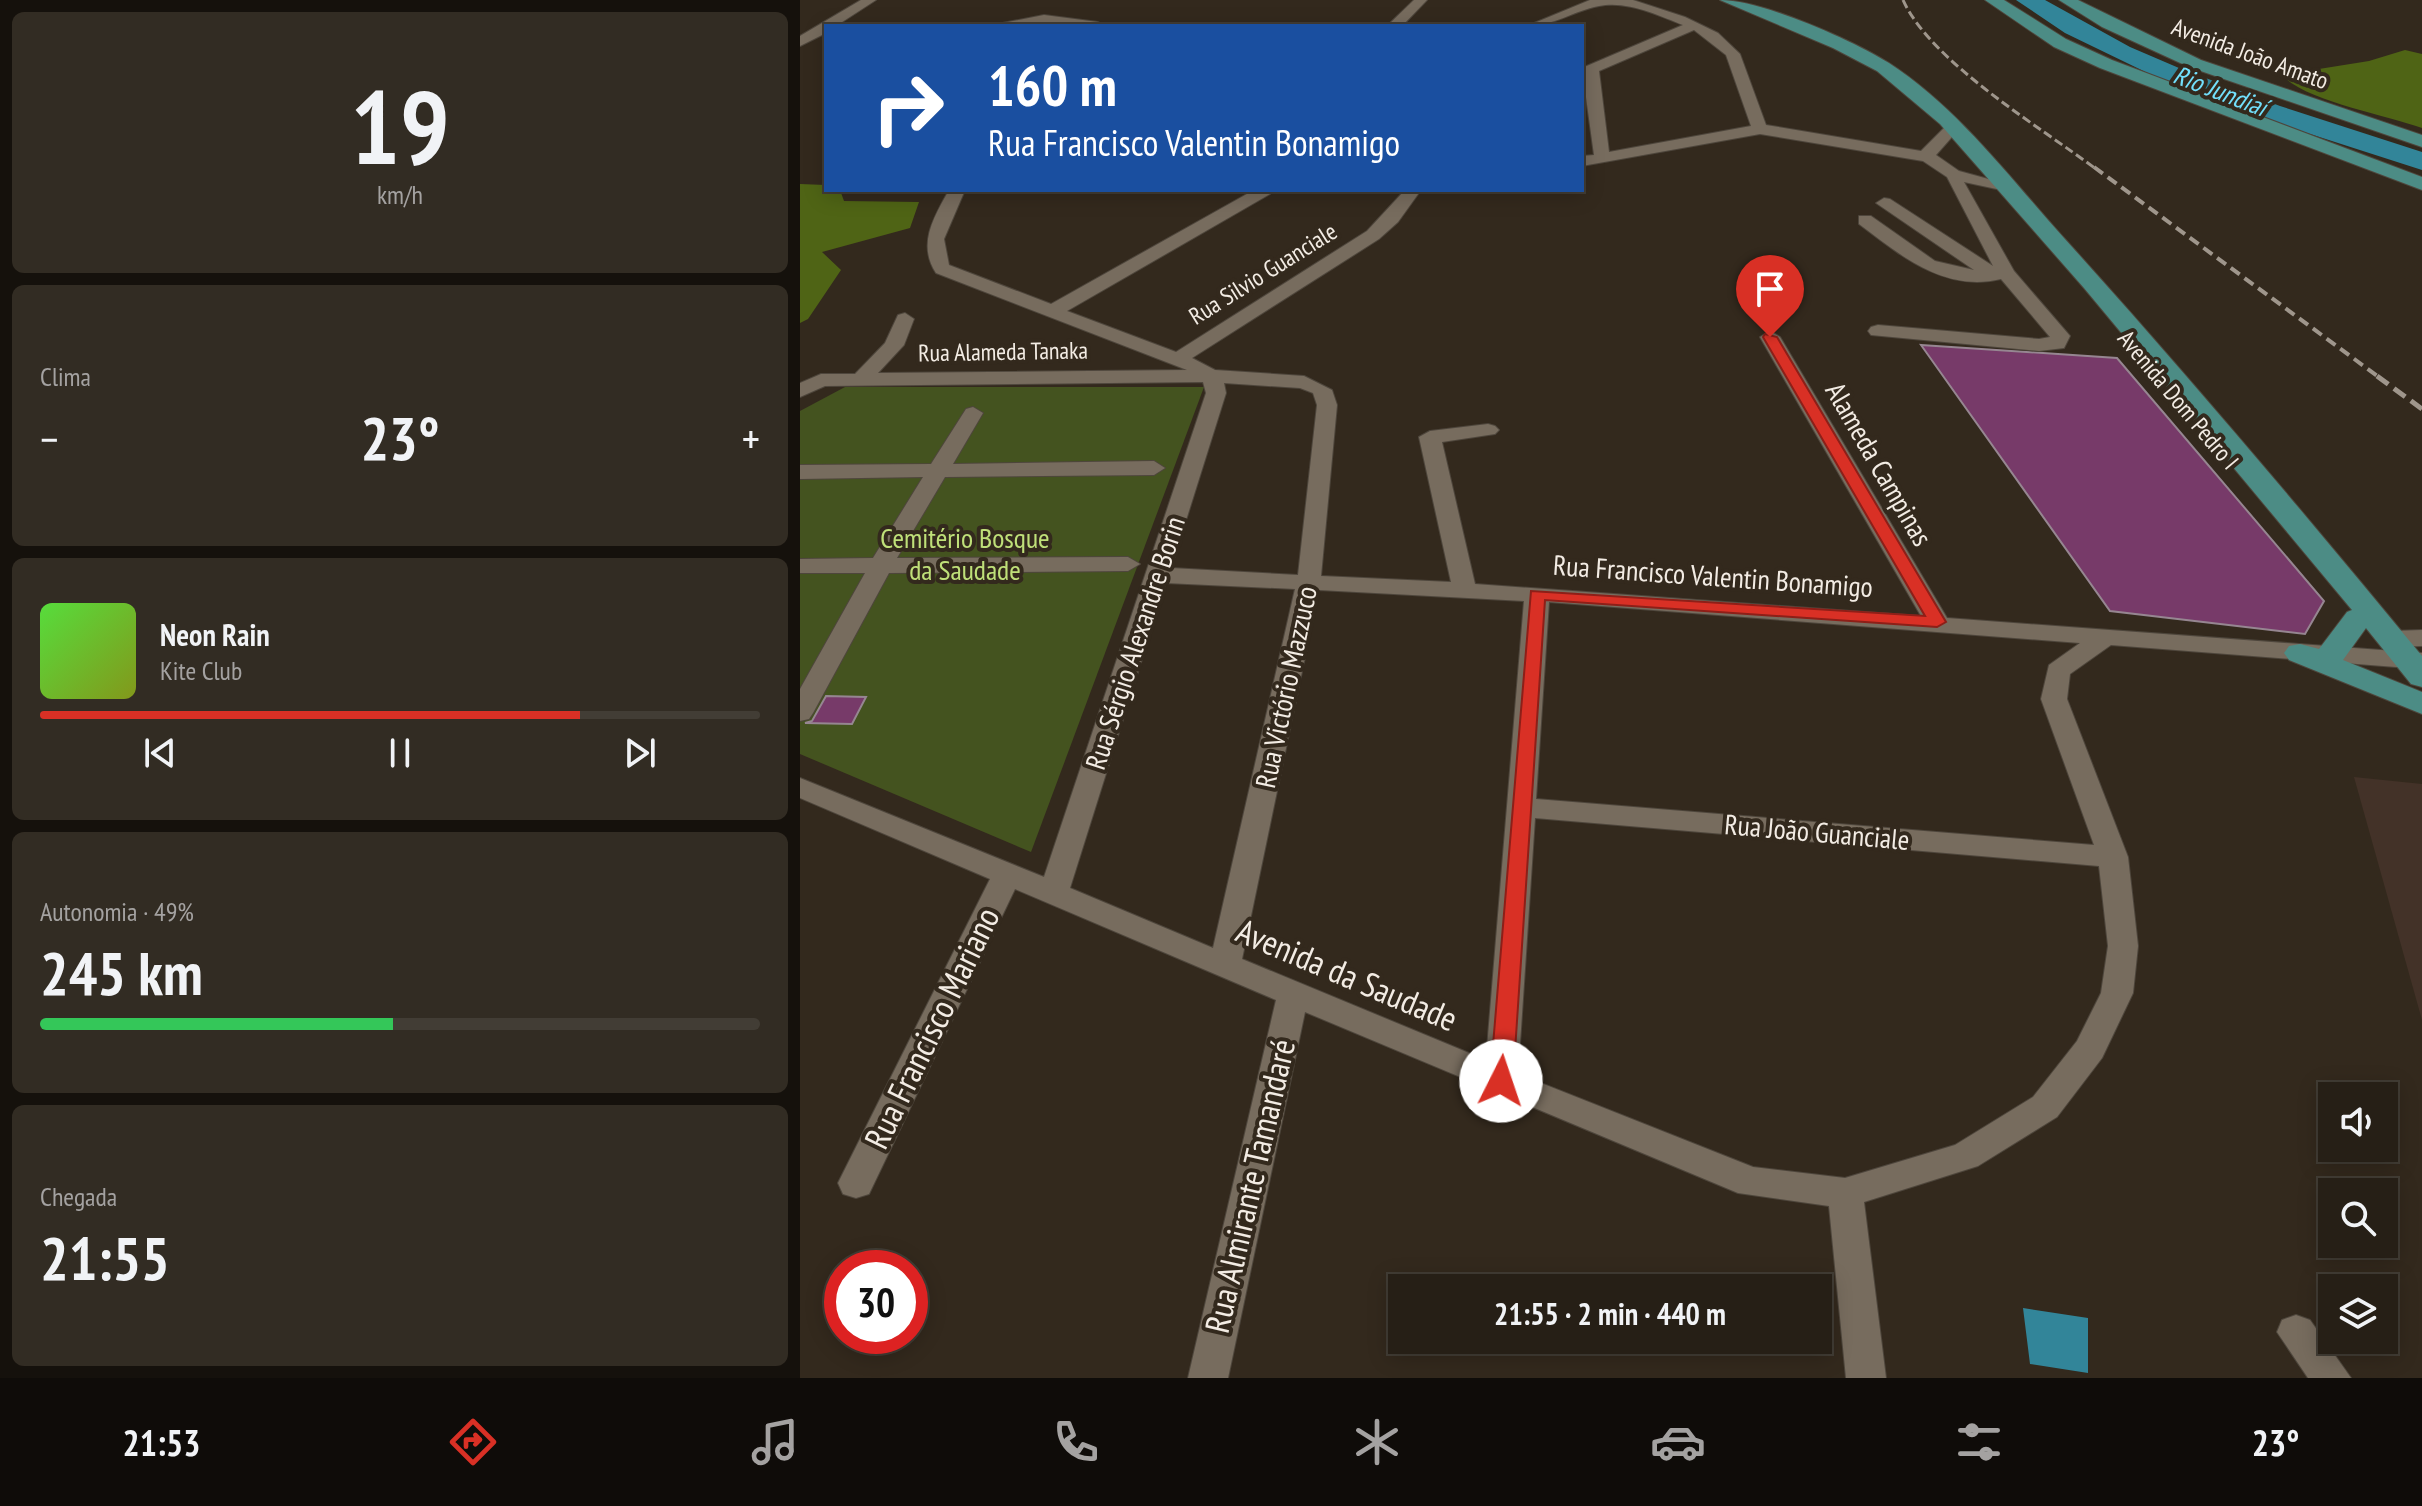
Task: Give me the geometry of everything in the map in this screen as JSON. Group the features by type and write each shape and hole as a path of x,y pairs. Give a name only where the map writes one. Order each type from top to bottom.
{"main road":[{"name":"Avenida Dom Pedro I","path":"1728,0 1839,44 1883,67 1930,103 1940,142 1997,185 2092,283 2409,655 2422,704"},
{"path":"1993,0 2060,43 2106,64 2422,184"},
{"name":"Avenida João Amato","path":"2067,0 2127,34 2173,53 2422,141"},
{"name":"Avenida Dom Pedro I","path":"1997,185 2199,423 2358,618 2409,655"},
{"path":"2358,618 2316,654 2422,704"}],"street":[{"path":"829,24 870,0"},
{"path":"1396,24 1421,0"},
{"path":"1539,24 1596,2 1617,0 1693,26 1726,43 1733,54 1748,107 1760,129"},
{"path":"1008,24 1044,19 1083,24"},
{"path":"1602,158 1587,71 1693,26"},
{"path":"800,42 824,27"},
{"path":"1584,161 1760,129 1819,140 1940,142 1958,187 2001,274"},
{"path":"1954,175 1997,185"},
{"path":"956,192 934,237 934,258 942,269 1178,359"},
{"path":"1051,312 1262,192"},
{"name":"Rua Silvio Guanciale","path":"1213,384 1178,359 1373,235 1392,218 1412,192"},
{"path":"1878,331 2039,345 2057,344 2060,336 2001,274 1884,203"},
{"path":"1865,220 1933,271 1968,277 2001,274"},
{"path":"861,379 894,345 905,319"},
{"name":"Alameda Campinas","path":"1770,337 1937,622"},
{"name":"Rua Alameda Tanaka","path":"800,391 821,380 861,379 1213,384 1304,382 1322,390 1327,405"},
{"name":"Rua Sérgio Alexandre Borin","path":"1054,892 1158,575 1213,384"},
{"name":"Rua Victório Mazzuco","path":"1225,965 1309,581 1327,405"},
{"path":"800,713 880,567 973,413"},
{"path":"1463,590 1463,573 1430,437 1488,430"},
{"path":"800,472 1154,468"},
{"path":"800,566 1128,564"},
{"name":"Rua Francisco Valentin Bonamigo","path":"1158,575 1537,594 1937,622 2316,654 2409,655"},
{"path":"1501,1081 1537,594"},
{"name":"Avenida da Saudade","path":"800,787 1501,1081 1751,1182 1845,1193 1966,1156 2045,1107 2090,1049 2117,993 2123,946 2113,857 2054,699 2058,671 2108,636"},
{"name":"Rua João Guanciale","path":"1522,807 2113,857"},
{"name":"Rua Francisco Mariano","path":"856,1183 1008,873"},
{"name":"Rua Almirante Tamandaré","path":"1208,1378 1293,993"},
{"path":"1845,1193 1866,1378"},
{"path":"2296,1332 2331,1378"}],"shaded area":[{"path":"2354,777 2422,784 2422,1020"}],"green space":[{"path":"2405,50 2422,54 2422,128 2327,100 2293,84 2282,75 2369,61"},
{"path":"800,184 824,185 824,192 841,192 844,201 919,202 910,228 822,252 841,270 808,319 800,323"},
{"name":"Cemitério Bosque da Saudade","path":"845,387 1204,387 1031,852 800,754 800,411"}],"water":[{"path":"2023,1308 2088,1318 2088,1373 2030,1364"}],"building":[{"path":"1921,345 2117,358 2324,601 2305,634 2110,611"},
{"path":"826,696 866,697 852,724 805,723 812,721"}],"waterway":[{"name":"Rio Jundiaí","path":"2028,0 2073,28 2169,74 2270,112 2422,161"}],"railway":[{"path":"1903,0 1937,47 1962,70 2096,169"},
{"path":"2094,167 2380,378"},
{"path":"2377,376 2422,409"}],"route":[{"path":"1501,1081 1537,594 1937,622 1770,337"}]}
